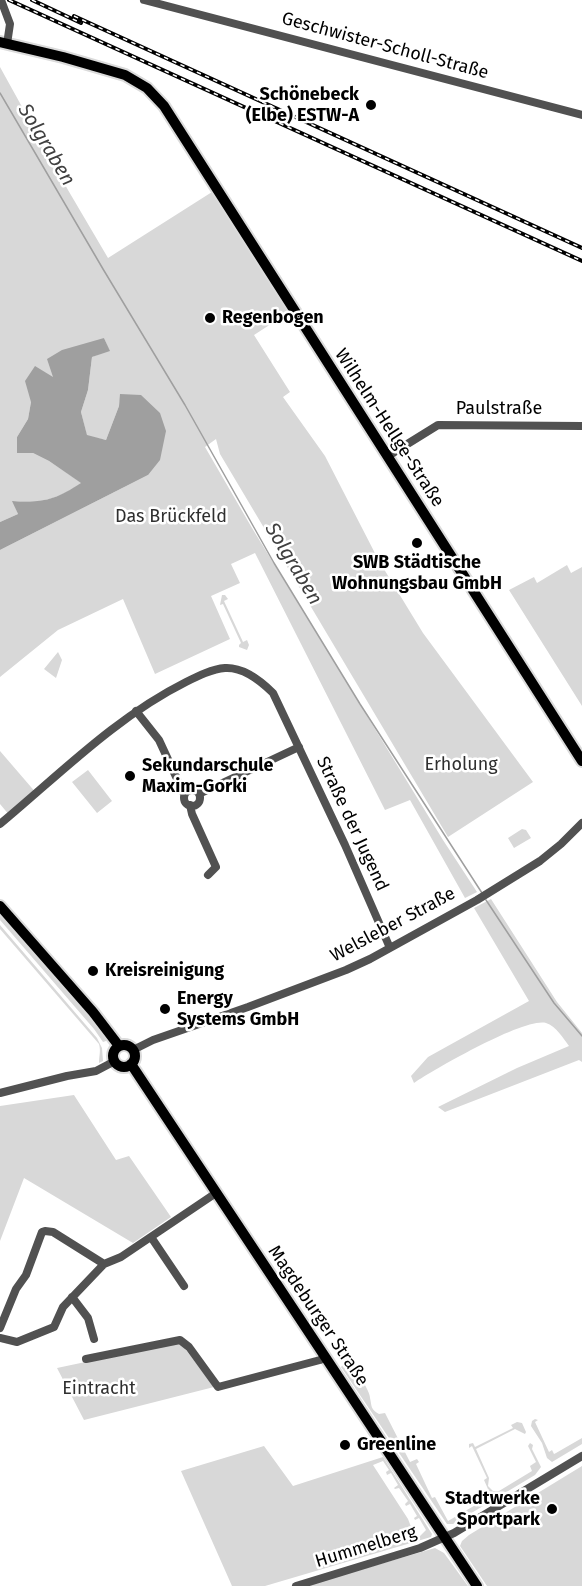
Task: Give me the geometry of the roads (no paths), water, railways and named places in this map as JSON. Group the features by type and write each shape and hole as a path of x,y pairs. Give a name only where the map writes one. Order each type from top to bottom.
{"main road":[{"name":"Wilhelm-Hellge-Straße","path":"3,43 125,75 138,81 155,95 582,762"},
{"path":"0,906 93,1012 119,1046"},
{"path":"126,1045 134,1050 135,1059 131,1064 121,1066 115,1061 114,1054 119,1046 126,1045"},
{"name":"Magdeburger Straße","path":"131,1064 477,1586"}],"street":[{"path":"1,0 10,24 3,43"},
{"name":"Geschwister-Scholl-Straße","path":"144,0 582,115"},
{"name":"Paulstraße","path":"388,456 438,425 582,426"},
{"name":"Straße der Jugend","path":"0,824 136,711 165,693 211,671 226,668 240,670 273,693 390,948"},
{"path":"136,711 159,740 184,794 184,800 190,805 216,867 208,875"},
{"name":"Straße der Jugend","path":"199,794 299,747"},
{"name":"Straße der Jugend","path":"184,794 192,789 199,794"},
{"name":"Straße der Jugend","path":"190,805 198,802 199,794"},
{"name":"Welsleber Straße","path":"134,1050 153,1040 346,970 390,948 540,861 582,823"},
{"path":"0,1093 96,1071 115,1061"},
{"path":"0,1338 17,1342 54,1327 63,1307 104,1264 121,1257 216,1193"},
{"path":"0,1328 16,1288 26,1275 42,1232 45,1230 53,1232 104,1264"},
{"path":"151,1237 184,1286"},
{"path":"72,1297 88,1318 94,1339"},
{"path":"86,1359 180,1340 189,1347 218,1387 325,1357"},
{"name":"Hummelberg","path":"296,1586 398,1555 444,1538 582,1456"}],"waterway":[{"name":"Solgraben","path":"0,93 185,405 274,563 360,704 482,893"},
{"name":"Solgraben","path":"486,900 554,1003 582,1036"}],"railway":[{"path":"9,0 582,261"},
{"path":"32,0 81,23"},
{"path":"74,16 582,248"}],"place":[{"name":"Schönebeck (Elbe) ESTW-A","path":"371,105"},
{"name":"Regenbogen","path":"210,318"},
{"name":"SWB Städtische Wohnungsbau GmbH","path":"417,543"},
{"name":"Sekundarschule Maxim-Gorki","path":"130,776"},
{"name":"Kreisreinigung","path":"93,971"},
{"name":"Energy Systems GmbH","path":"165,1009"},
{"name":"Greenline","path":"345,1445"},
{"name":"Stadtwerke Sportpark","path":"552,1509"}],"park label":[{"name":"Das Brückfeld","path":"171,517"},
{"name":"Erholung","path":"461,765"},
{"name":"Eintracht","path":"99,1389"}]}
